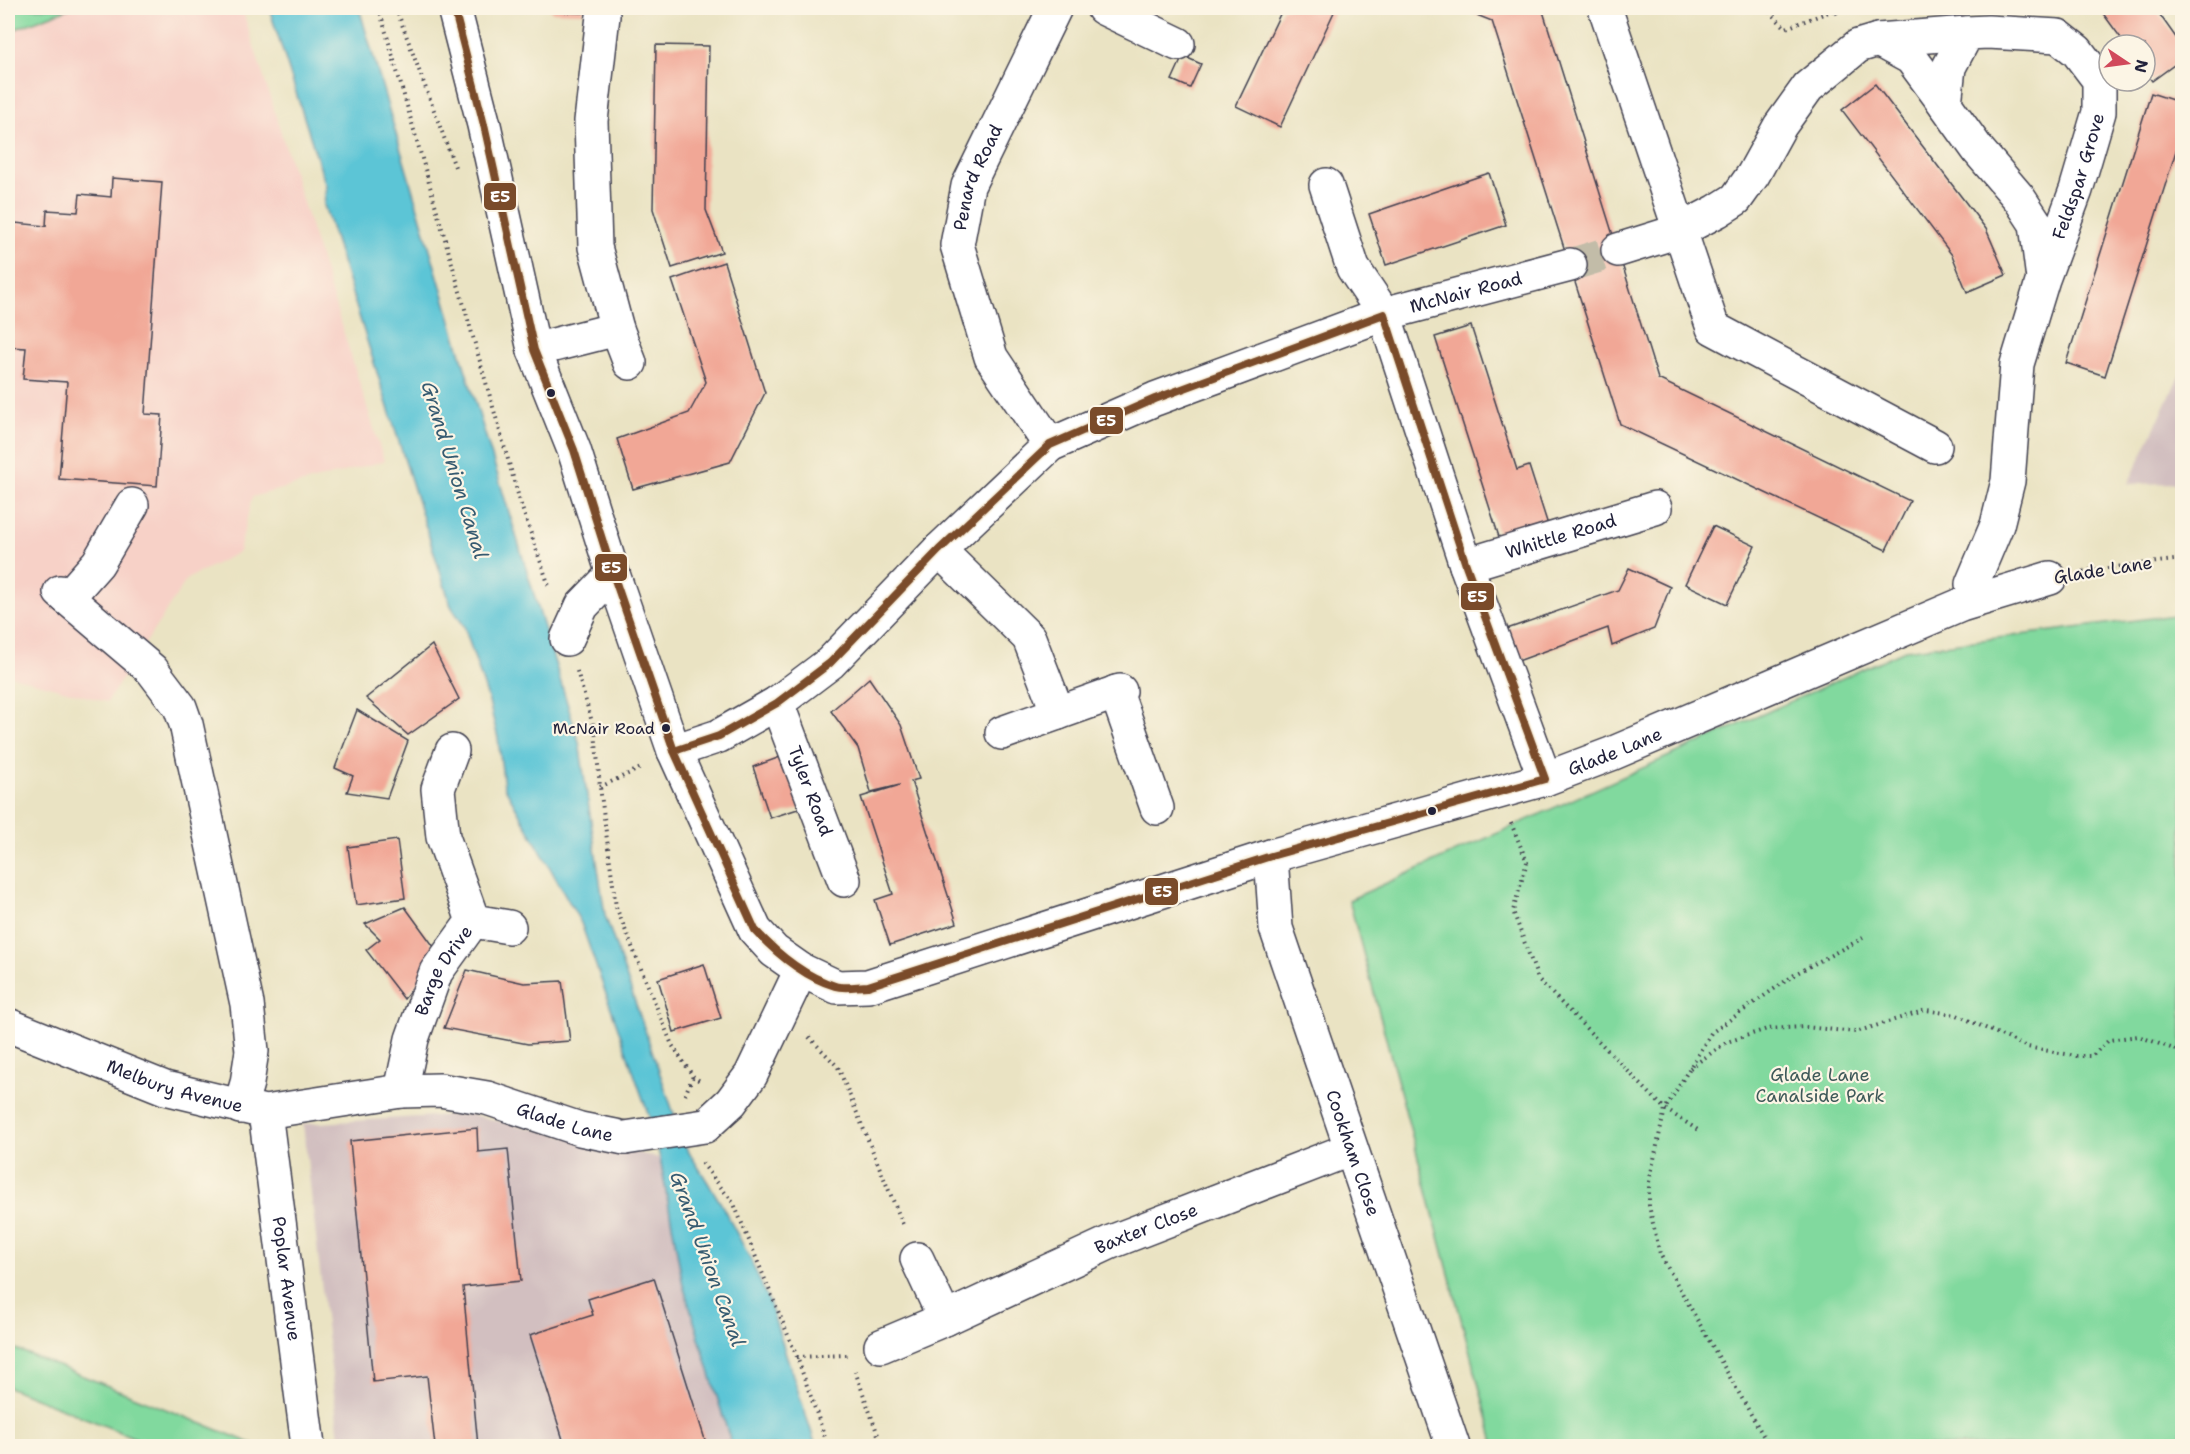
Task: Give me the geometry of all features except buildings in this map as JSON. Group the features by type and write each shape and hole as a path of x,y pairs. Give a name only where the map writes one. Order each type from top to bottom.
{"street":[{"name":"Glade Lane","path":"454,8 484,125 534,350 574,450 613,574 674,751 755,930 774,951 801,970 837,987 868,986 1271,856 1545,779 1611,754 1976,599 2050,578"},
{"name":"Penard Road","path":"1050,445 991,357 957,244 968,186 1055,8"},
{"path":"1103,8 1178,44"},
{"path":"1605,8 1713,328 1935,446"},
{"path":"603,16 591,121 595,247 617,329 630,363"},
{"name":"Feldspar Grove","path":"1618,250 1679,231 1736,200 1780,126 1808,87 1858,46 1878,40 1988,32 2058,36 2077,51 2098,80 2099,112 2076,190 2043,279 2017,364 2008,481 1997,525 1972,584 1976,599"},
{"path":"1945,104 1949,67 1967,33"},
{"name":"Feldspar Grove","path":"1878,40 1911,58 1978,150 2019,198 2036,224 2043,279"},
{"path":"1326,185 1353,267 1384,314 1466,565 1545,779"},
{"name":"McNair Road","path":"674,751 719,736 777,703 830,663 939,550 1050,445 1155,399 1384,314 1570,265"},
{"path":"534,350 617,329"},
{"path":"132,505 98,563 64,595 152,670 180,707 186,724 247,1004 252,1051 248,1083 253,1110"},
{"name":"Whittle Road","path":"1466,565 1655,508"},
{"path":"939,550 1029,638 1058,713"},
{"path":"567,639 582,606 613,574"},
{"path":"1002,733 1118,691 1157,808"},
{"name":"Tyler Road","path":"777,703 844,880"},
{"name":"Barge Drive","path":"401,1091 412,1039 436,972 473,921 443,837 438,789 452,751"},
{"name":"Cookham Close","path":"1271,856 1276,928 1453,1446"},
{"path":"473,921 509,927"},
{"name":"Glade Lane","path":"350,1099 401,1091 440,1090 487,1098 580,1129 625,1138 705,1126 731,1102 751,1075 801,970"},
{"name":"Melbury Avenue","path":"8,1025 165,1088 253,1110 350,1099"},
{"name":"Poplar Avenue","path":"253,1110 308,1446"},
{"name":"Baxter Close","path":"881,1346 1111,1242 1351,1149"},
{"path":"917,1259 945,1319"}],"path":[{"path":"379,8 521,505 567,639 595,732 616,907 672,1045 693,1076"},
{"path":"396,8 457,172"},
{"path":"1765,8 1786,28 1834,10 1845,26"},
{"name":"Glade Lane","path":"2050,578 2064,574 2182,559"},
{"path":"600,787 674,751"},
{"path":"1498,792 1527,862 1513,911 1538,979 1665,1109 1701,1132"},
{"path":"1769,1446 1660,1254 1649,1206 1649,1182 1665,1109 1711,1033 1797,973 1863,938"},
{"path":"783,1010 838,1067 917,1259"},
{"path":"1689,1069 1727,1042 1767,1029 1805,1027 1856,1032 1926,1010 1957,1015 2027,1047 2076,1056 2092,1056 2109,1040 2138,1036 2182,1052"},
{"path":"701,1162 734,1204 797,1357 828,1446"},
{"path":"797,1357 849,1355"},
{"path":"853,1365 882,1446"}],"shaded area":[{"path":"8,8 242,8 384,461 252,497 239,552 187,579 107,702 8,675"},
{"path":"2182,370 2182,483 2128,484"},
{"path":"469,1114 660,1158 683,1285 732,1446 340,1446 303,1124"}],"green space":[{"path":"8,8 70,8 8,32"},
{"name":"Glade Lane Canalside Park","path":"2182,614 2182,1446 1495,1446 1349,900 1905,650"},
{"path":"8,1346 258,1446 155,1446 8,1387"}],"water":[{"name":"Grand Union Canal","path":"269,8 359,8 461,355 579,742 605,915 685,1146 720,1202 749,1256 769,1302 816,1446 732,1446 683,1285 660,1158 649,1116 581,923 504,786 498,738 488,698 464,626 451,606 324,205 326,186"}],"tunnel":[{"path":"1570,265 1618,250"}],"transit line":[{"name":"E5","path":"454,8 484,125 534,350 574,450 613,574 674,751"},
{"name":"E5","path":"1384,314 1466,565 1545,779 1271,856 868,986 843,987 823,982 791,963 763,939 755,930 674,751 719,736 777,703 830,663 939,550 1050,445 1155,399 1384,314"}],"place":[{"name":"McNair Road","path":"666,728"}]}
